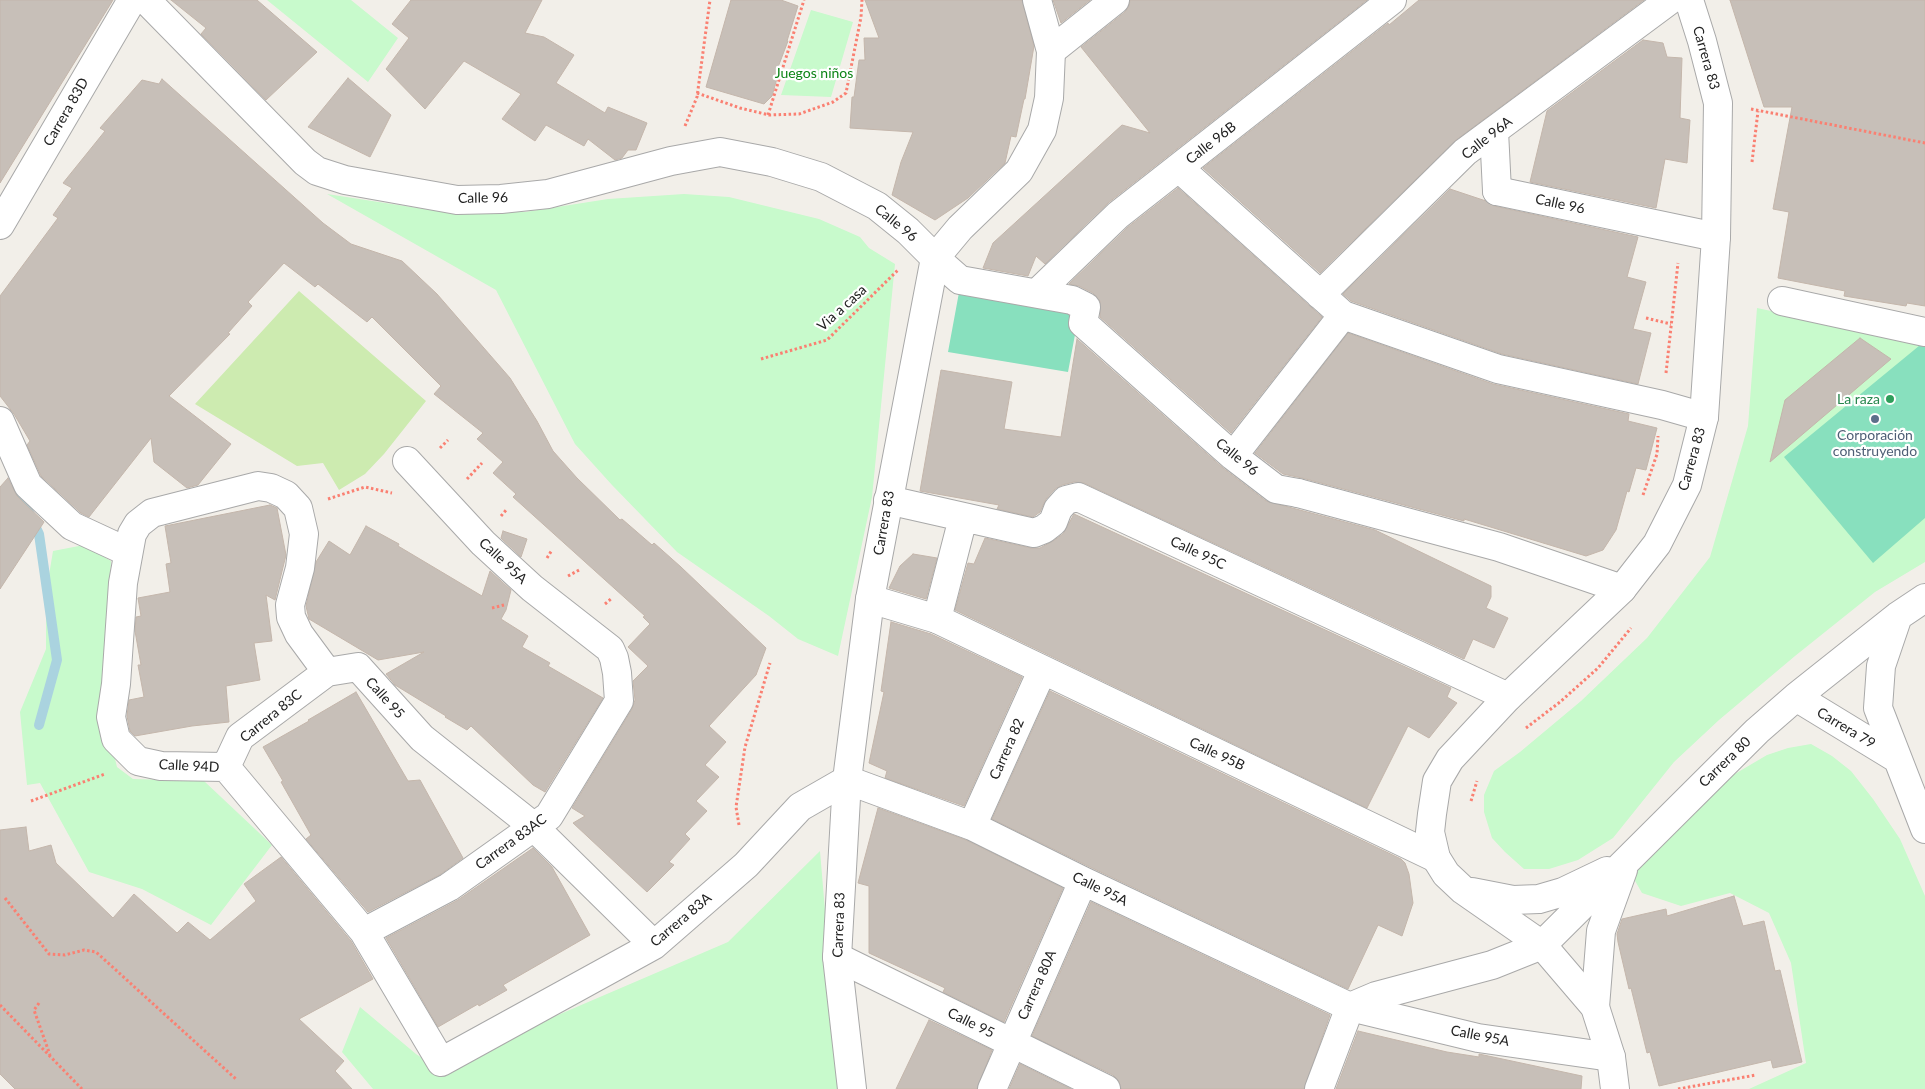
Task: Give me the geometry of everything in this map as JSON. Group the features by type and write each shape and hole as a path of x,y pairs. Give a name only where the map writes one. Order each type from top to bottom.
{"street":[{"name":"Carrera 83D","path":"0,225 132,0"},
{"name":"Calle 96","path":"146,0 305,162 317,171 345,180 457,200 501,199 548,194 671,161 720,152 772,162 821,177 877,206 908,231 960,280 1072,300 1086,307 1083,323 1233,456 1276,489 1298,493 1499,548 1622,589"},
{"name":"Carrera 83","path":"852,1089 837,957 847,780 870,599 929,252 960,228 1018,171 1042,130 1049,98 1051,51 1037,0"},
{"path":"1051,51 1115,0"},
{"name":"Calle 96B","path":"1037,293 1118,215 1392,0"},
{"name":"Calle 96A","path":"1320,295 1465,152 1670,0"},
{"name":"Carrera 83","path":"1436,858 1430,832 1437,781 1450,759 1508,697 1622,589 1657,544 1687,485 1704,416 1716,237 1718,103 1702,41 1688,0"},
{"name":"Calle 96","path":"1494,131 1497,191 1716,237"},
{"path":"1179,168 1344,315 1498,369 1704,416"},
{"path":"1782,301 1925,332"},
{"path":"1233,456 1344,315"},
{"path":"0,422 28,485 72,526 128,552 135,529 144,518 152,513 258,486 272,488 286,495 298,508 304,534 300,568 290,605 292,617 299,634 327,672"},
{"name":"Calle 95A","path":"407,461 484,543 532,588 610,649"},
{"name":"Calle 95C","path":"888,500 1034,533 1044,529 1053,522 1058,509 1066,500 1078,497 1508,697"},
{"path":"937,619 963,518"},
{"name":"Calle 94D","path":"128,552 123,583 116,684 111,717 116,739 138,761 161,766 226,767 364,932 441,1062"},
{"name":"Carrera 80","path":"1542,945 1757,732 1796,697 1898,616 1925,598"},
{"name":"Calle 95B","path":"870,599 937,619 1042,671 1436,858 1446,874 1463,890 1542,945 1595,1007"},
{"name":"Carrera 79","path":"1898,616 1881,666 1878,708 1925,829"},
{"name":"Carrera 83AC","path":"364,932 449,887 532,826 549,816 619,701 617,673 610,649"},
{"name":"Calle 95","path":"327,672 358,667 422,738 532,826 654,945"},
{"name":"Carrera 82","path":"972,826 1042,671"},
{"name":"Carrera 83C","path":"226,767 240,737 327,672"},
{"name":"Carrera 79","path":"1796,697 1896,758"},
{"name":"Calle 95A","path":"847,780 972,826 1083,881 1350,1007 1478,1038 1611,1057"},
{"name":"Carrera 83A","path":"441,1062 654,945 746,865 800,807 847,780"},
{"path":"1463,890 1513,900 1539,899 1563,892 1627,862"},
{"path":"1615,1089 1611,1057 1595,1007 1602,931 1627,862"},
{"name":"Carrera 80A","path":"992,1089 1083,881"},
{"path":"1318,1089 1350,1007 1376,996 1492,965 1542,945"},
{"name":"Calle 95","path":"837,957 1106,1089"}],"path":[{"path":"671,161 697,93 710,0"},
{"path":"768,115 804,0"},
{"path":"697,93 740,108 768,115 784,116 799,114 833,102 846,93 861,17 862,0"},
{"path":"1718,103 1925,142"},
{"name":"Via a casa","path":"761,358 826,340 929,252"},
{"path":"1646,318 1671,324"},
{"path":"298,508 365,487 404,494 434,491"},
{"path":"746,865 736,807 745,747 770,663"},
{"path":"32,801 106,774"},
{"path":"5,898 49,954 65,955 84,950 96,952 237,1080"},
{"path":"39,1002 34,1010 51,1058"},
{"path":"0,1005 82,1089"},
{"path":"1678,1089 1756,1075"}],"green space":[{"path":"267,0 351,0 398,38 368,82"},
{"name":"Juegos niños","path":"811,10 853,22 831,97 781,95"},
{"path":"327,194 450,213 525,212 608,199 684,194 729,197 819,219 860,237 869,248 895,264 872,497 838,656 798,639 769,616 677,552 612,485 575,444 496,290"},
{"path":"960,287 1080,308 1068,372 948,352"},
{"path":"299,291 426,401 384,454 365,474 339,490 323,463 297,466 195,404"},
{"path":"1757,308 1925,344 1925,562 1875,592 1719,720 1674,762 1613,838 1578,860 1549,869 1524,869 1492,838 1484,812 1484,795 1494,771 1581,701 1647,638 1710,557 1748,426"},
{"name":"La raza","path":"1925,341 1925,518 1873,563 1784,457"},
{"path":"84,545 111,561 103,710 117,767 133,779 204,781 272,845 211,925 142,889 89,872 40,783 27,785 20,712 46,649 46,593 53,551"},
{"path":"1811,744 1832,756 1851,771 1873,799 1900,839 1925,896 1925,1089 1749,1089 1806,1063 1791,963 1769,913 1730,893 1681,906 1642,893 1630,872 1711,788 1767,755 1788,748"},
{"path":"820,851 840,1089 373,1089 342,1052 360,1007 416,1054 434,1066 530,1027 728,942"}],"building":[{"path":"0,0 113,0 0,183"},
{"path":"171,0 257,0 317,52 266,100 201,34 206,28"},
{"path":"411,0 542,0 525,33 544,37 574,55 556,83 605,113 608,107 647,123 636,150 628,150 622,158 615,160 588,139 584,146 546,125 535,141 502,119 521,94 464,61 425,109 386,69 409,38 392,24"},
{"path":"731,0 781,0 798,6 788,41 775,75 778,75 772,96 764,104 706,87"},
{"path":"865,0 1022,0 1034,46 1016,137 1011,136 1005,163 968,198 935,220 892,195 901,162 913,132 850,128 852,97 854,97 859,60 865,60 864,38 879,38"},
{"path":"1053,0 1090,0 1061,23"},
{"path":"1130,0 1367,0 1108,203 1045,264 1036,256 1028,276 983,268 993,243 1122,125 1150,133 1081,47 1125,12"},
{"path":"1419,0 1644,0 1456,140 1320,273 1203,168"},
{"path":"1730,0 1925,0 1925,306 1907,303 1906,306 1844,296 1845,291 1778,278 1789,212 1773,209 1792,107 1764,107"},
{"path":"1643,40 1663,43 1667,57 1682,58 1680,118 1690,120 1687,163 1665,159 1656,208 1530,182 1547,111"},
{"path":"348,78 391,115 370,157 308,127"},
{"path":"162,79 323,223 351,244 402,261 437,294 510,378 553,451 577,478 620,520 622,519 652,545 654,543 681,567 766,648 756,675 709,726 726,742 705,765 719,777 696,801 707,811 685,834 690,839 669,862 674,865 647,892 573,823 585,816 572,808 632,709 635,700 633,681 648,666 628,647 650,624 643,617 645,616 513,497 516,494 493,473 503,462 477,439 483,433 434,394 441,386 372,317 367,322 318,284 315,287 284,263 248,302 252,306 228,333 230,334 169,396 231,444 198,485 187,488 154,462 151,438 89,517 81,513 41,476 27,445 30,441 14,414 0,396 0,296 58,218 53,215 72,188 63,183 105,131 100,128 142,80 159,84"},
{"path":"1178,188 1322,317 1231,433 1100,317 1100,301 1093,293 1079,286 1069,284 1128,227"},
{"path":"1450,189 1486,201 1494,206 1638,237 1627,277 1646,282 1633,329 1651,333 1638,384 1502,354 1351,301 1343,294"},
{"path":"1348,333 1493,384 1629,414 1628,421 1657,428 1646,470 1636,468 1629,492 1627,491 1616,530 1603,550 1586,556 1464,519 1464,521 1283,474 1255,453"},
{"path":"1860,338 1891,359 1770,462 1785,400"},
{"path":"1077,339 1223,468 1266,501 1375,530 1491,586 1491,597 1486,608 1508,618 1494,648 1473,639 1464,659 1084,483 1074,482 1055,489 1046,499 1040,512 1033,517 997,509 999,505 920,491 941,370 1012,382 1004,429 1061,437"},
{"path":"8,478 17,496 44,522 0,589 0,487"},
{"path":"270,505 277,508 286,555 275,600 266,595 272,641 254,643 260,680 226,686 229,722 135,736 130,731 127,716 129,700 144,697 138,665 141,665 135,631 136,617 141,616 138,598 170,592 166,564 171,563 165,526"},
{"path":"1074,514 1451,688 1447,697 1457,703 1429,738 1408,726 1367,808 955,610 968,563 974,564 985,538 1031,548 1040,548 1063,534"},
{"path":"366,526 399,544 398,546 482,596 490,571 511,590 506,610 501,619 528,636 522,647 550,663 548,666 603,698 545,792 533,785 471,726 467,730 445,717 395,685 386,674 424,652 378,660 309,619 306,606 316,562 329,541 350,555"},
{"path":"503,531 527,539 521,557 501,538"},
{"path":"913,554 937,558 926,599 889,588 900,566"},
{"path":"891,622 931,634 1022,677 964,806 885,778 887,771 869,763 884,692 881,691"},
{"path":"1050,691 1401,859 1405,863 1409,874 1413,903 1402,936 1378,925 1348,989 992,819"},
{"path":"356,692 408,781 420,780 463,858 441,874 368,912 306,839 311,835 263,747"},
{"path":"878,808 966,840 1063,888 1004,1022 943,992 945,988 869,953 869,886 858,883"},
{"path":"26,827 29,851 51,845 56,863 113,918 134,894 177,933 188,922 210,940 256,901 244,884 281,857 351,941 373,979 299,1019 344,1061 335,1071 352,1089 15,1089 0,1074 0,830"},
{"path":"533,848 552,867 590,935 503,985 507,990 438,1027 386,938 458,900"},
{"path":"1734,896 1743,926 1764,921 1775,971 1780,970 1802,1062 1773,1068 1771,1060 1659,1086 1650,1052 1647,1053 1618,942 1617,934 1622,919 1666,909 1667,916"},
{"path":"1091,902 1330,1015 1304,1089 1121,1089 1119,1081 1113,1075 1032,1036"},
{"path":"929,1020 992,1050 977,1089 896,1089"},
{"path":"1358,1031 1447,1052 1479,1057 1479,1054 1582,1076 1581,1089 1336,1089"},
{"path":"1020,1064 1071,1089 1009,1089"}],"waterway":[{"path":"17,487 39,534 57,660 39,725"}],"place":[{"name":"La raza","path":"1890,399"},
{"name":"Corporación construyendo","path":"1875,419"}]}
